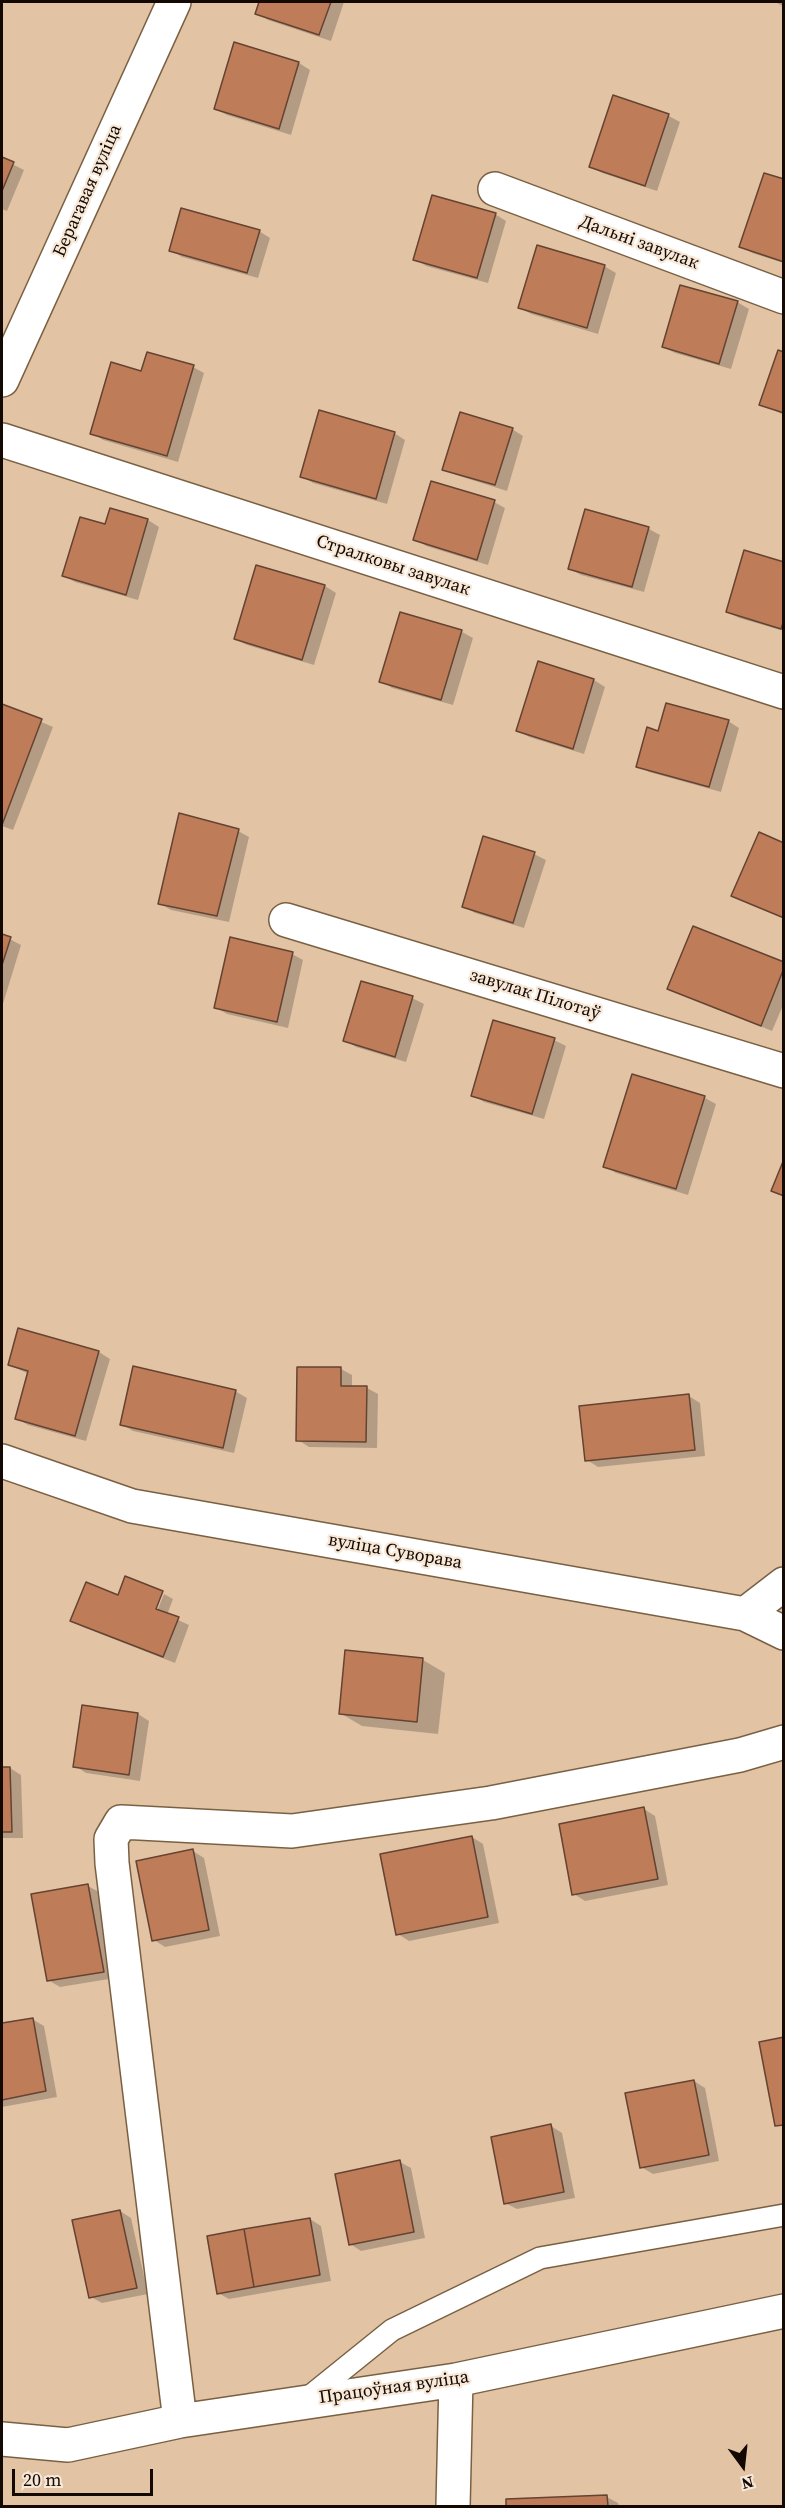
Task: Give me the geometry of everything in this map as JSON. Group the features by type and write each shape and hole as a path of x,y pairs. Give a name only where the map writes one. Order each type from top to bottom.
{"street":[{"name":"Берагавая вуліца","path":"2,380 174,2"},
{"name":"Дальні завулак","path":"495,189 783,297"},
{"name":"Стралковы завулак","path":"2,440 783,692"},
{"name":"завулак Пілотаў","path":"286,920 783,1071"},
{"name":"вуліца Суворава","path":"2,1461 132,1506 745,1614 783,1633"},
{"path":"745,1614 783,1584"},
{"path":"180,2421 112,1863 111,1839 121,1822 292,1831 491,1803 740,1755 783,1742"},
{"name":"Працоўная вуліца","path":"2,2439 68,2445 180,2421 456,2380 783,2311"},
{"path":"453,2506 456,2380"},
{"path":"2,2460 68,2445"}],"lane":[{"path":"303,2402 392,2330 540,2258 783,2215"}],"building":[{"path":"259,2 331,2 319,35 255,14"},
{"path":"234,42 299,62 279,129 214,109"},
{"path":"613,95 669,114 645,186 589,167"},
{"path":"2,157 14,162 2,191"},
{"path":"764,173 784,179 784,262 739,247"},
{"path":"432,195 496,213 477,278 413,260"},
{"path":"181,208 260,230 247,273 169,251"},
{"path":"537,245 605,265 587,328 518,308"},
{"path":"680,285 738,301 719,364 662,347"},
{"path":"778,350 784,352 784,413 759,405"},
{"path":"147,352 194,365 167,456 90,434 111,362 141,371"},
{"path":"319,410 395,432 376,499 300,477"},
{"path":"460,412 513,428 495,485 442,470"},
{"path":"431,481 495,500 477,560 413,540"},
{"path":"110,508 148,519 126,595 62,576 80,517 105,524"},
{"path":"585,509 649,527 632,587 568,569"},
{"path":"744,550 784,562 784,620 781,629 726,612"},
{"path":"256,565 325,585 302,660 234,639"},
{"path":"400,612 462,630 441,700 379,682"},
{"path":"538,661 594,679 573,749 516,731"},
{"path":"666,703 729,720 709,787 636,767 647,727 658,731"},
{"path":"2,704 42,719 2,825"},
{"path":"179,813 239,829 217,916 158,904"},
{"path":"759,832 784,843 784,918 731,896"},
{"path":"483,836 535,852 513,923 462,907"},
{"path":"693,926 784,962 784,968 761,1026 667,989"},
{"path":"2,934 11,937 2,965"},
{"path":"230,937 293,952 277,1022 214,1008"},
{"path":"361,981 413,996 395,1057 343,1041"},
{"path":"493,1020 555,1038 532,1114 471,1096"},
{"path":"632,1074 705,1096 676,1189 603,1167"},
{"path":"784,1159 784,1196 771,1191"},
{"path":"18,1328 99,1351 75,1436 15,1419 28,1371 8,1365"},
{"path":"133,1366 236,1390 223,1448 120,1425"},
{"path":"297,1367 341,1367 341,1386 367,1386 366,1442 296,1441"},
{"path":"689,1394 695,1450 585,1461 579,1406"},
{"path":"125,1576 163,1591 156,1609 179,1617 163,1657 70,1621 86,1582 118,1595"},
{"path":"345,1650 423,1658 417,1722 339,1714"},
{"path":"82,1705 138,1713 129,1775 73,1767"},
{"path":"2,1767 10,1767 12,1832 2,1832"},
{"path":"644,1807 658,1879 572,1895 559,1824"},
{"path":"472,1836 488,1917 396,1935 380,1854"},
{"path":"193,1849 209,1930 152,1941 136,1861"},
{"path":"88,1884 104,1972 47,1981 31,1894"},
{"path":"33,2018 46,2091 2,2100 2,2023"},
{"path":"784,2037 784,2125 775,2126 759,2042"},
{"path":"694,2080 709,2155 640,2168 625,2093"},
{"path":"551,2124 564,2192 504,2204 491,2137"},
{"path":"400,2160 414,2232 349,2245 335,2174"},
{"path":"120,2210 137,2288 89,2298 72,2220"},
{"path":"310,2218 320,2275 254,2287 244,2229"},
{"path":"244,2229 254,2287 217,2294 207,2236"},
{"path":"607,2495 608,2506 506,2506 506,2499"}]}
